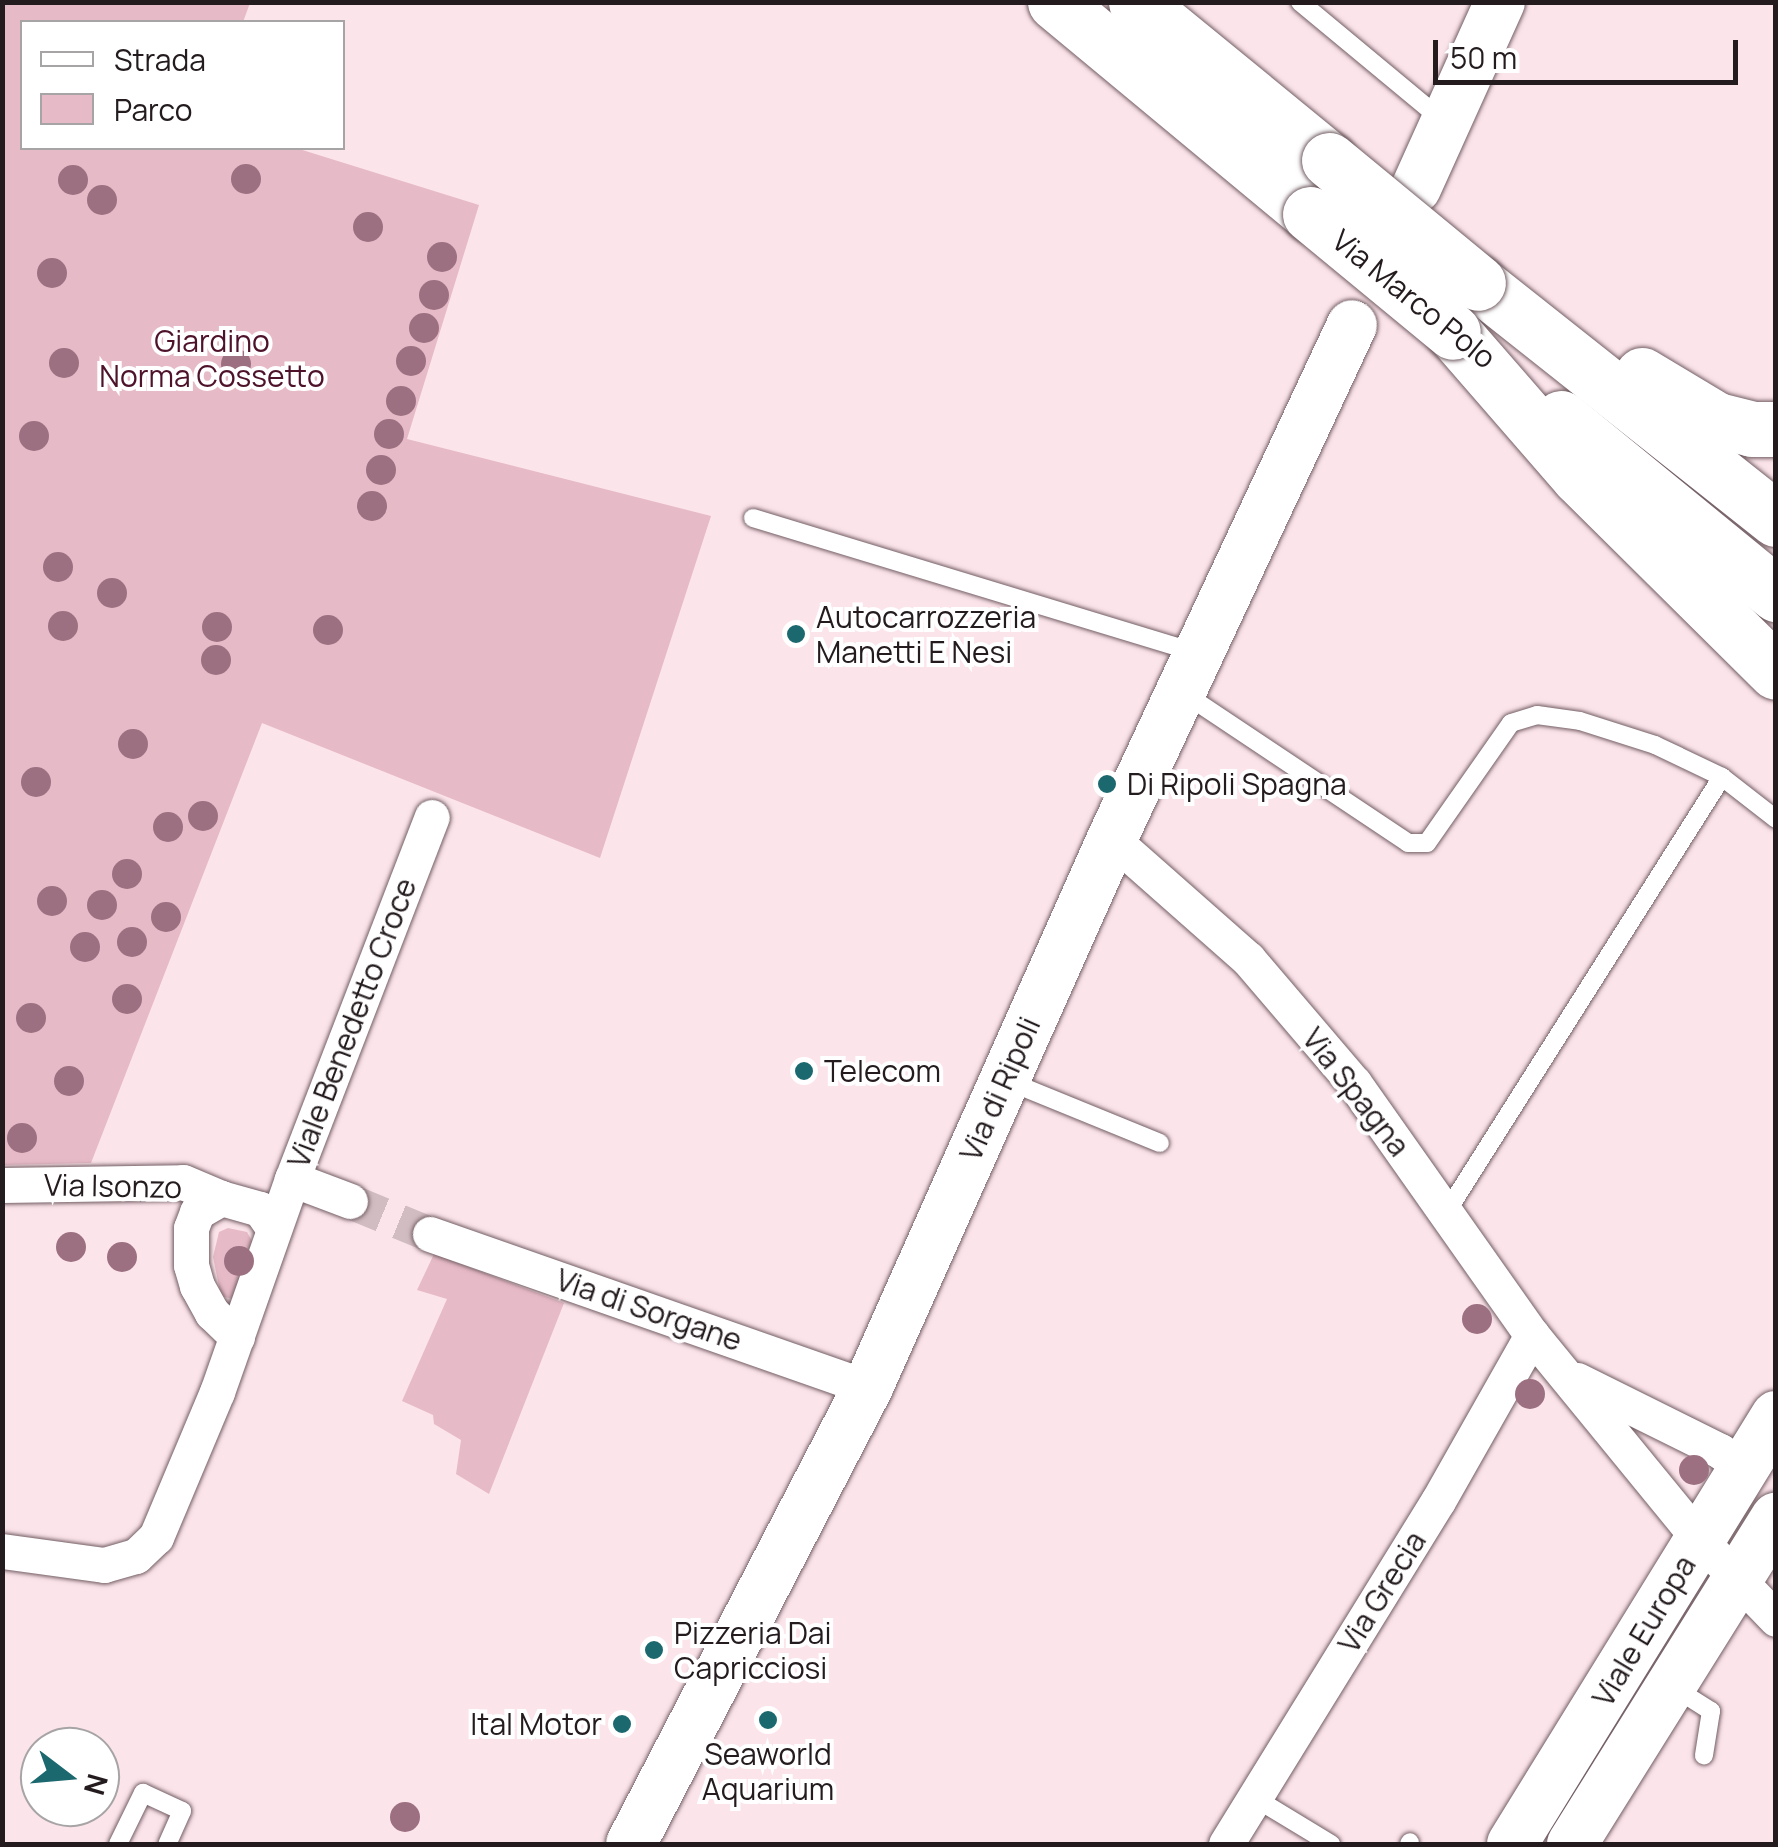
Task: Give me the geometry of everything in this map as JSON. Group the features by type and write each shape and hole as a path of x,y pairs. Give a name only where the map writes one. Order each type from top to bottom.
{"highway":[{"name":"Via Marco Polo","path":"1055,2 1453,332 1678,509 1776,594"},
{"name":"Via Marco Polo","path":"1136,2 1478,283 1776,519"},
{"path":"1478,283 1604,350 1718,420 1752,430 1776,429"},
{"path":"1453,332 1579,476 1776,672"}],"street":[{"path":"1416,188 1500,2"},
{"name":"Via di Ripoli","path":"631,1844 868,1387 1112,839 1352,325"},
{"name":"Viale Benedetto Croce","path":"2,1550 104,1565 146,1550 156,1537 216,1392 225,1325 274,1229 432,817"},
{"name":"Via Spagna","path":"1112,839 1248,959 1354,1083 1532,1335 1698,1539 1776,1619"},
{"path":"292,1178 350,1201"},
{"name":"Via Isonzo","path":"2,1185 183,1182 221,1198"},
{"path":"225,1325 197,1286 190,1249 198,1212 221,1198 260,1209 274,1229"},
{"name":"Via di Sorgane","path":"430,1234 868,1387"},
{"name":"Via Grecia","path":"1226,1844 1438,1501 1532,1335"},
{"name":"Via Spagna","path":"1567,1375 1720,1451 1760,1442"},
{"name":"Viale Europa","path":"1512,1844 1760,1442"},
{"name":"Viale Europa","path":"1572,1844 1776,1516"}],"lane":[{"path":"1300,2 1446,123"},
{"path":"753,518 1189,672 1408,842 1427,843 1511,723 1538,715 1580,721 1655,745 1722,777 1776,819"},
{"path":"1446,1213 1722,777"},
{"path":"1004,1080 1160,1143"},
{"path":"1670,1684 1711,1711 1704,1755"},
{"path":"118,1844 143,1793 182,1811 166,1844"},
{"path":"1255,1798 1331,1844"}],"green space":[{"name":"Giardino Norma Cossetto","path":"2,3 250,3 244,20 20,20 20,150 302,150 479,205 407,439 711,516 600,858 262,723 91,1163 3,1165"},
{"path":"228,1228 247,1232 253,1243 233,1299 221,1296 213,1257 219,1232"},
{"path":"434,1254 564,1303 489,1494 456,1474 461,1440 434,1424 433,1415 402,1401 447,1299 417,1290"}],"tunnel":[{"path":"350,1201 430,1234"}],"place":[{"name":"Autocarrozzeria Manetti E Nesi","path":"796,634"},
{"name":"Di Ripoli Spagna","path":"1107,784"},
{"name":"Telecom","path":"804,1071"},
{"name":"Pizzeria Dai Capricciosi","path":"654,1650"},
{"name":"Seaworld Aquarium","path":"768,1720"},
{"name":"Ital Motor","path":"622,1724"}]}
